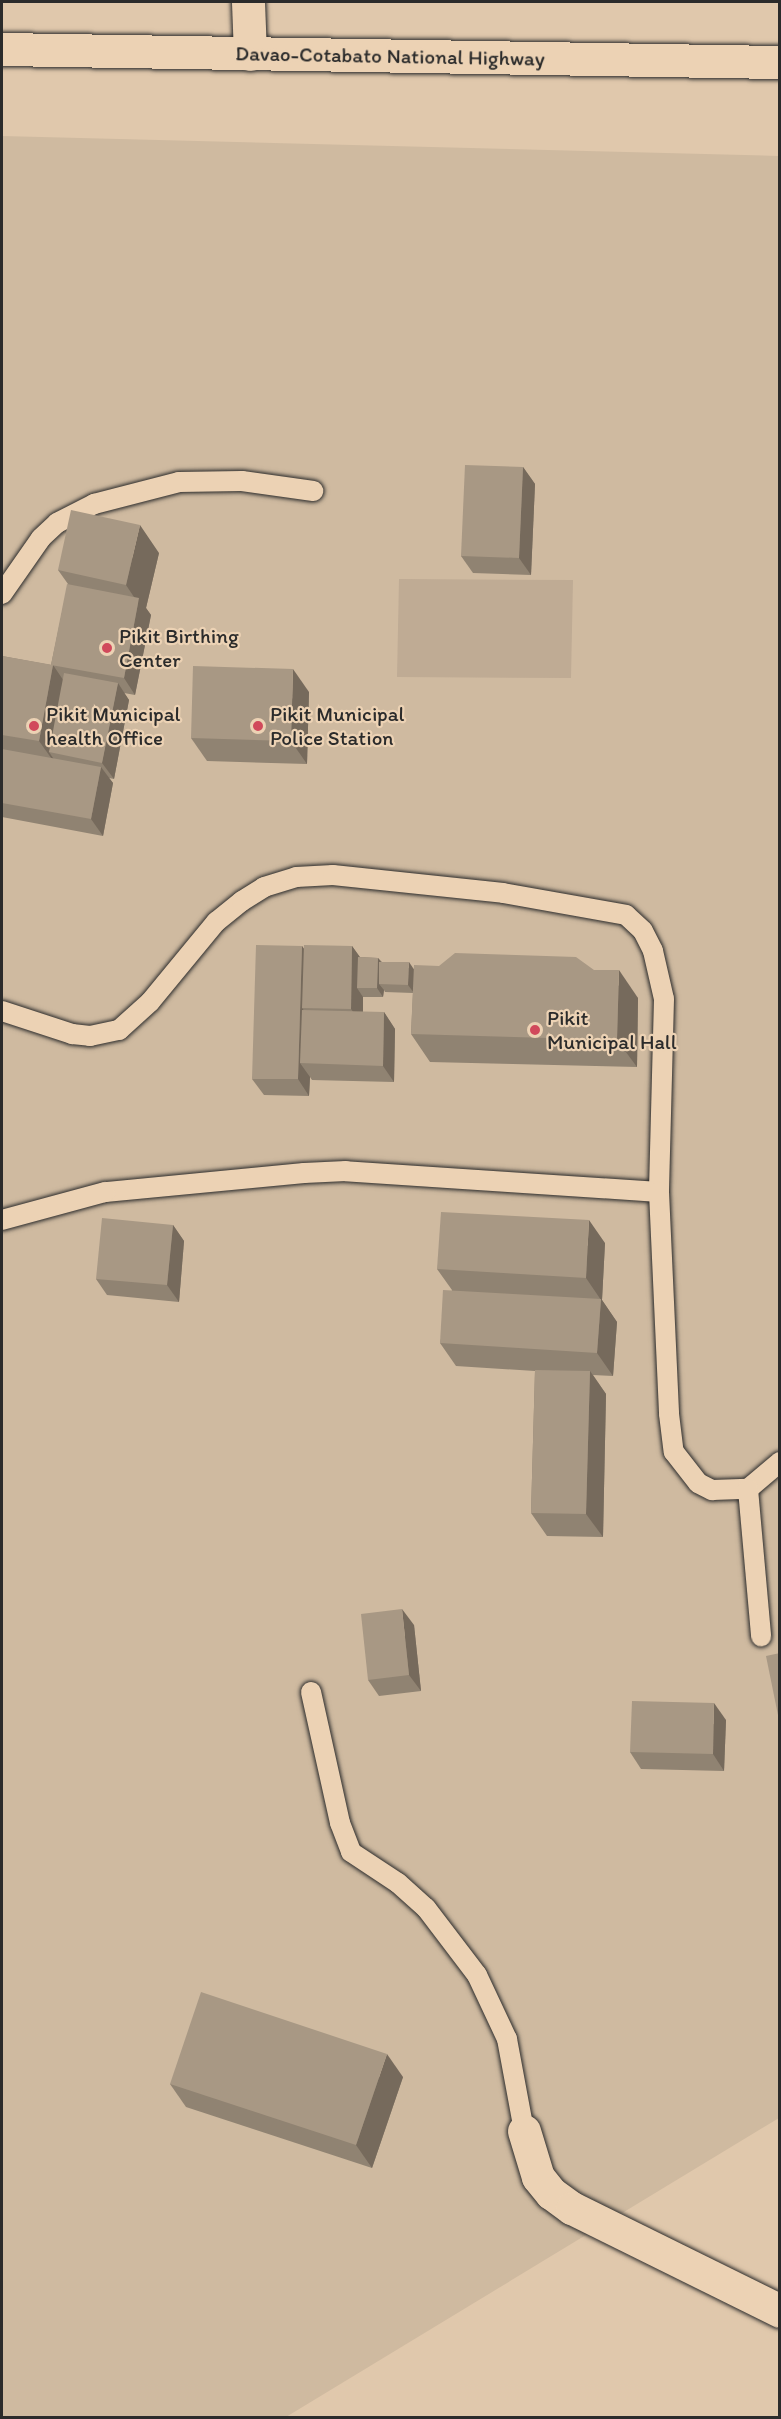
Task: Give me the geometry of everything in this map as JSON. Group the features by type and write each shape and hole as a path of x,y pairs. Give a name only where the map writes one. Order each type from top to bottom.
{"main road":[{"path":"248,2 250,54"},
{"name":"Davao-Cotabato National Highway","path":"2,50 780,62"},
{"path":"524,2131 538,2177 551,2193 572,2208 780,2311"}],"lane":[{"path":"2,594 41,538 57,524 94,504 179,482 242,481 313,491"},
{"path":"2,1011 72,1034 90,1036 119,1030 150,1002 216,922 264,887 296,877 333,875 503,893 626,915 643,931 653,951 664,999 659,1192 669,1414 675,1452 685,1470 705,1486 729,1491 748,1490 780,1462"},
{"path":"2,1220 105,1192 346,1171 659,1192"},
{"path":"748,1490 761,1636"},
{"path":"311,1692 340,1823 351,1852 426,1908 477,1975 507,2039 524,2131"}],"shaded area":[{"path":"2,136 779,156 779,2118 286,2417 2,2418"},
{"path":"399,579 573,580 571,678 397,677"}],"building":[{"path":"465,465 523,467 519,558 461,556"},
{"path":"71,510 140,525 126,585 58,570"},
{"name":"Pikit Birthing Center","path":"67,584 139,598 124,678 51,665"},
{"path":"2,656 53,665 39,741 2,735"},
{"path":"193,666 293,669 291,741 191,738"},
{"path":"64,673 118,683 102,763 49,752"},
{"path":"2,749 101,767 91,819 2,803"},
{"path":"256,945 302,946 298,1079 252,1079"},
{"path":"304,945 352,946 351,1009 302,1008"},
{"path":"455,953 576,957 594,970 619,970 617,1040 411,1034 414,965 439,966"},
{"path":"358,957 378,958 377,988 357,988"},
{"path":"379,962 409,962 408,985 379,984"},
{"path":"302,1010 384,1012 383,1066 300,1063"},
{"path":"441,1212 589,1220 586,1278 437,1269"},
{"path":"102,1218 173,1225 167,1285 96,1279"},
{"path":"443,1290 601,1299 597,1353 440,1343"},
{"path":"535,1370 590,1371 586,1514 531,1513"},
{"path":"402,1609 409,1675 368,1680 361,1614"},
{"path":"780,1653 780,1725 766,1656"},
{"path":"632,1701 714,1703 713,1754 630,1752"},
{"path":"201,1992 387,2054 356,2145 170,2084"}],"place":[{"name":"Pikit Birthing Center","path":"107,648"},
{"name":"Pikit Municipal health Office","path":"34,726"},
{"name":"Pikit Municipal Police Station","path":"258,726"},
{"name":"Pikit Municipal Hall","path":"535,1030"}]}
